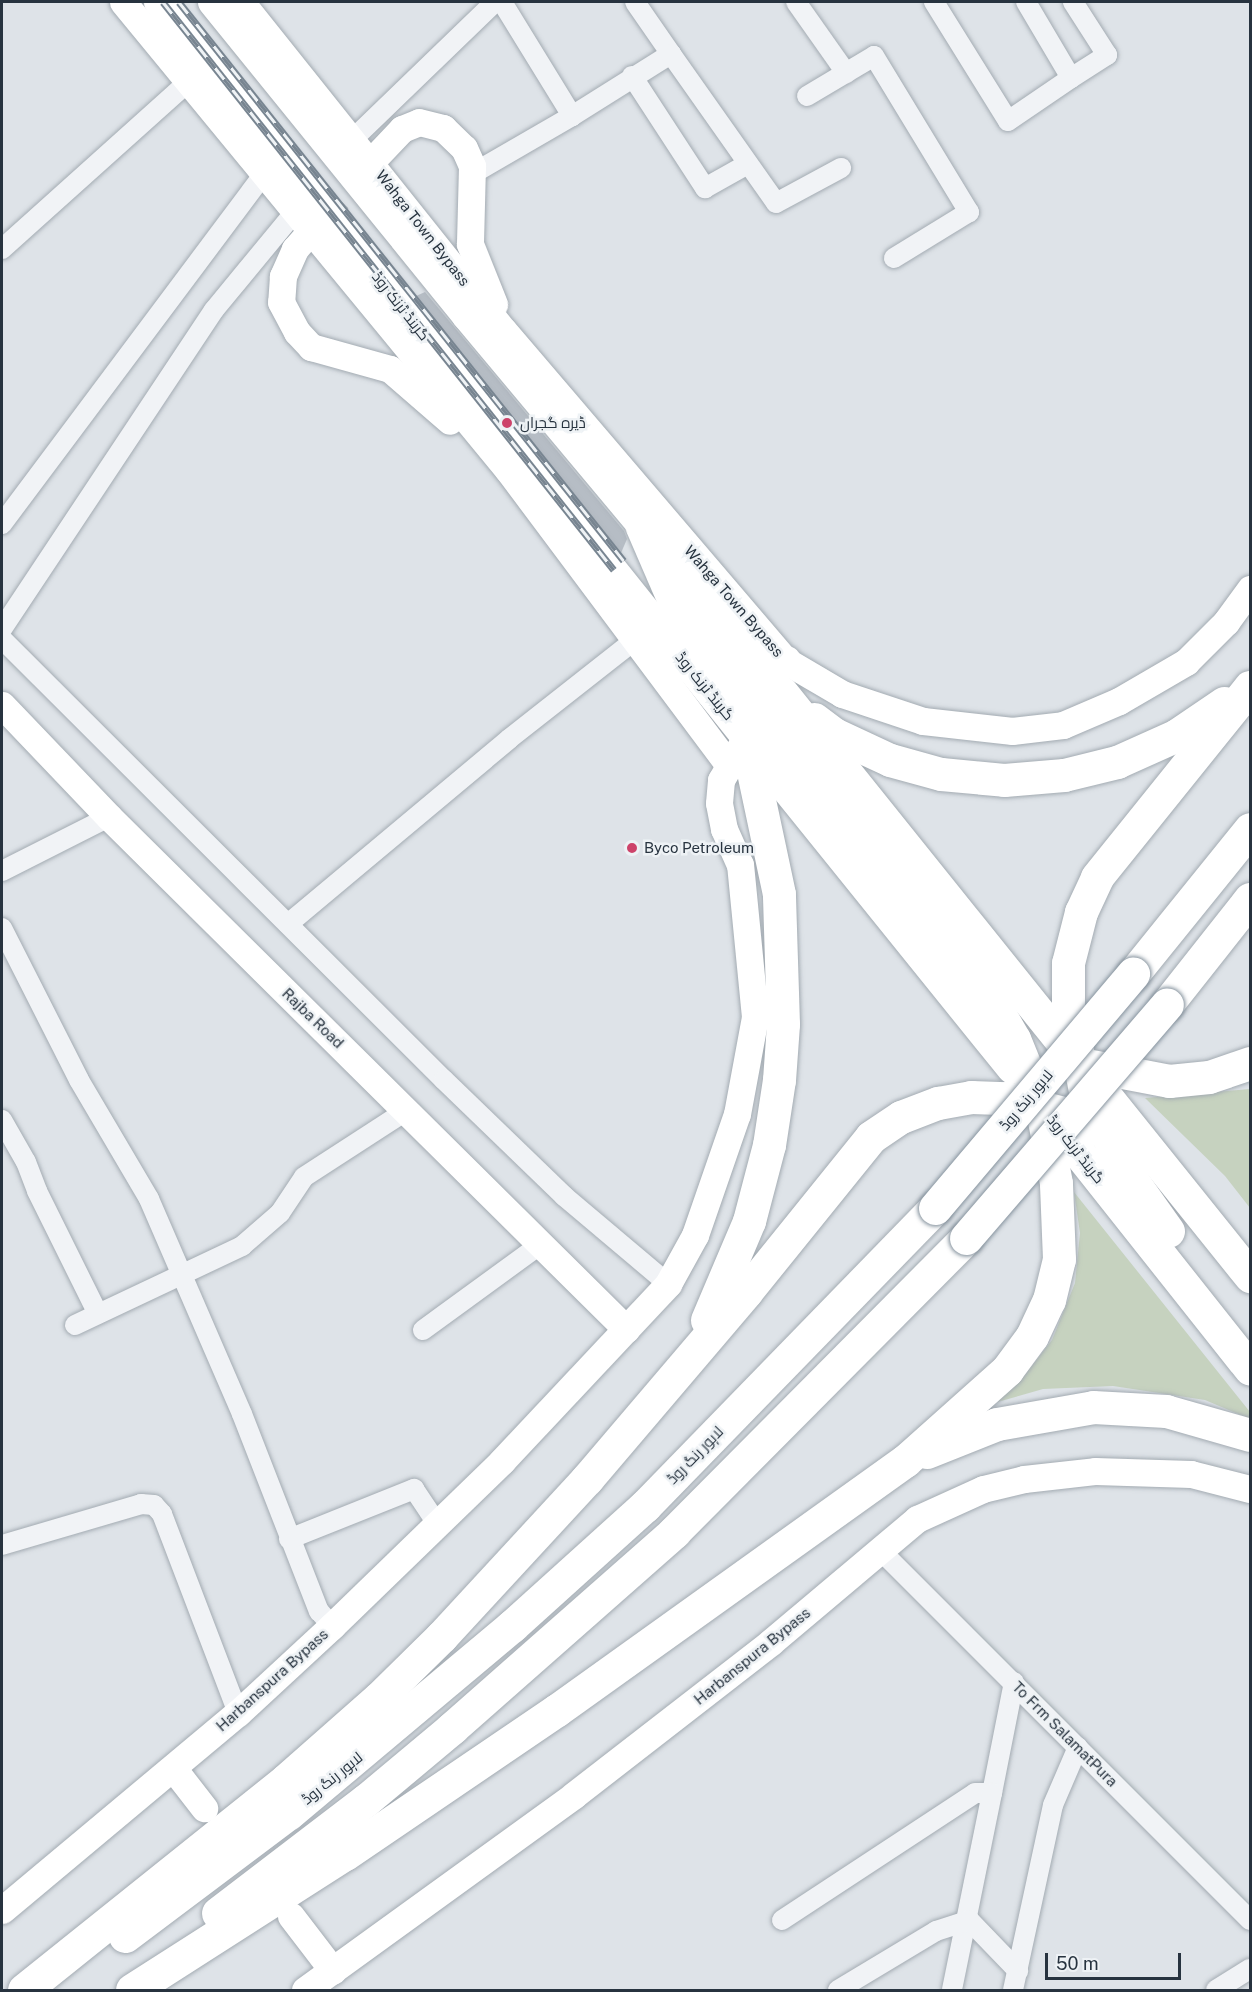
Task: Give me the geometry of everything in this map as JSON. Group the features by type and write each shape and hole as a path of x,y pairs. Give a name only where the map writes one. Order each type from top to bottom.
{"highway":[{"path":"132,1990 345,1854 538,1723 905,1461 1007,1370 1032,1336 1049,1300 1059,1259 1059,1219 1041,1105 1014,1039 975,972 674,601 642,527"},
{"path":"782,693 834,734 890,760 941,774 1004,780 1064,775 1118,762 1177,735 1251,682"},
{"path":"1251,687 1098,877 1081,912 1068,963 1068,1005 1086,1096 1100,1129 1159,1219 1251,1333"},
{"path":"782,693 1251,1276"},
{"name":"گرینڈ ٹرنک روڈ","path":"746,737 1251,1369"},
{"path":"691,1354 749,1221 769,1145 779,1080 783,1023 779,894 746,737"},
{"name":"لاہور رنگ روڈ","path":"51,1990 289,1813 512,1626 645,1506 935,1208 1133,974 1251,829"},
{"path":"113,1990 366,1800 534,1657 674,1532 966,1238 1167,1004 1251,899"},
{"path":"971,1016 1014,1039 1081,1063 1169,1082 1209,1077 1251,1063"},
{"path":"24,1990 286,1780 379,1698 540,1533 871,1137 901,1117 938,1103 971,1098 1006,1098 1041,1105 1100,1129 1156,1160"},
{"path":"905,1461 997,1424 1092,1407 1166,1411 1251,1435"}],"main road":[{"name":"گرینڈ ٹرنک روڈ","path":"159,2 746,737"},
{"path":"213,2 746,654 782,693"},
{"path":"746,654 786,661"}],"street":[{"path":"123,2 263,175 308,221 508,471 728,764"},
{"name":"Wahga Town Bypass","path":"242,2 352,140 367,165 504,331 786,661 842,693 923,721 1012,731 1063,725 1119,701 1186,662 1226,622 1251,589"},
{"path":"352,140 485,15 495,2"},
{"path":"502,2 572,116"},
{"path":"635,2 746,165 776,203 841,168"},
{"path":"796,2 846,73"},
{"path":"934,2 1008,121 1107,55 1072,2"},
{"path":"1026,2 1071,78"},
{"path":"472,174 572,116 632,76 671,54"},
{"path":"807,96 874,56 969,212 894,258"},
{"path":"632,76 705,188 746,165"},
{"path":"2,249 188,82"},
{"path":"367,165 402,129 419,123 443,128 464,148 472,174 470,244 504,331"},
{"path":"2,524 263,175"},
{"path":"308,221 287,263 280,288 281,302 297,332 311,347 390,369 508,471"},
{"path":"2,629 207,320 308,221"},
{"path":"2,639 564,1196 668,1284"},
{"path":"288,924 509,739 635,640"},
{"name":"Rajba Road","path":"2,705 109,817 626,1329"},
{"name":"Harbanspura Bypass","path":"2,1910 238,1713 332,1626 438,1525 668,1284 695,1235 737,1114 755,1017 740,865 720,815 719,791 728,764 746,737"},
{"path":"2,871 109,817"},
{"path":"2,928 79,1080 149,1199 243,1414 289,1539 319,1611 332,1626"},
{"path":"75,1325 249,1241 280,1213 304,1177 407,1110"},
{"path":"2,1120 7,1140 98,1314"},
{"path":"423,1330 541,1244"},
{"name":"Harbanspura Bypass","path":"305,1990 593,1781 771,1642 917,1519 947,1503 1024,1479 1133,1470 1191,1474 1251,1489"},
{"path":"289,1539 414,1489 438,1525"},
{"path":"2,1545 141,1504 154,1504 162,1514 238,1713"},
{"name":"To Frm SalamatPura","path":"879,1549 1251,1920"},
{"path":"952,1990 969,1920 1014,1682"},
{"path":"1013,1990 1053,1805 1078,1747"},
{"path":"173,1768 204,1808"},
{"path":"782,1920 975,1793 992,1793"},
{"path":"291,1916 333,1971"},
{"path":"969,1920 1018,1971"},
{"path":"838,1990 936,1930 969,1920"},
{"path":"1216,1990 1251,1969"}],"green space":[{"path":"1250,1089 1250,1208 1225,1176 1145,1098"},
{"path":"1074,1192 1250,1412 1250,1419 1205,1400 1113,1386 1043,1389 994,1403 1020,1381 1052,1340 1075,1283 1080,1233"}],"building":[{"path":"425,292 624,531 627,539 621,553 416,296"}],"tunnel":[{"path":"321,219 364,169"}],"railway":[{"path":"163,2 614,570"},
{"path":"179,2 624,561"}],"place":[{"name":"ڈیرہ گجراں","path":"507,423"},
{"name":"Byco Petroleum","path":"632,848"}]}
